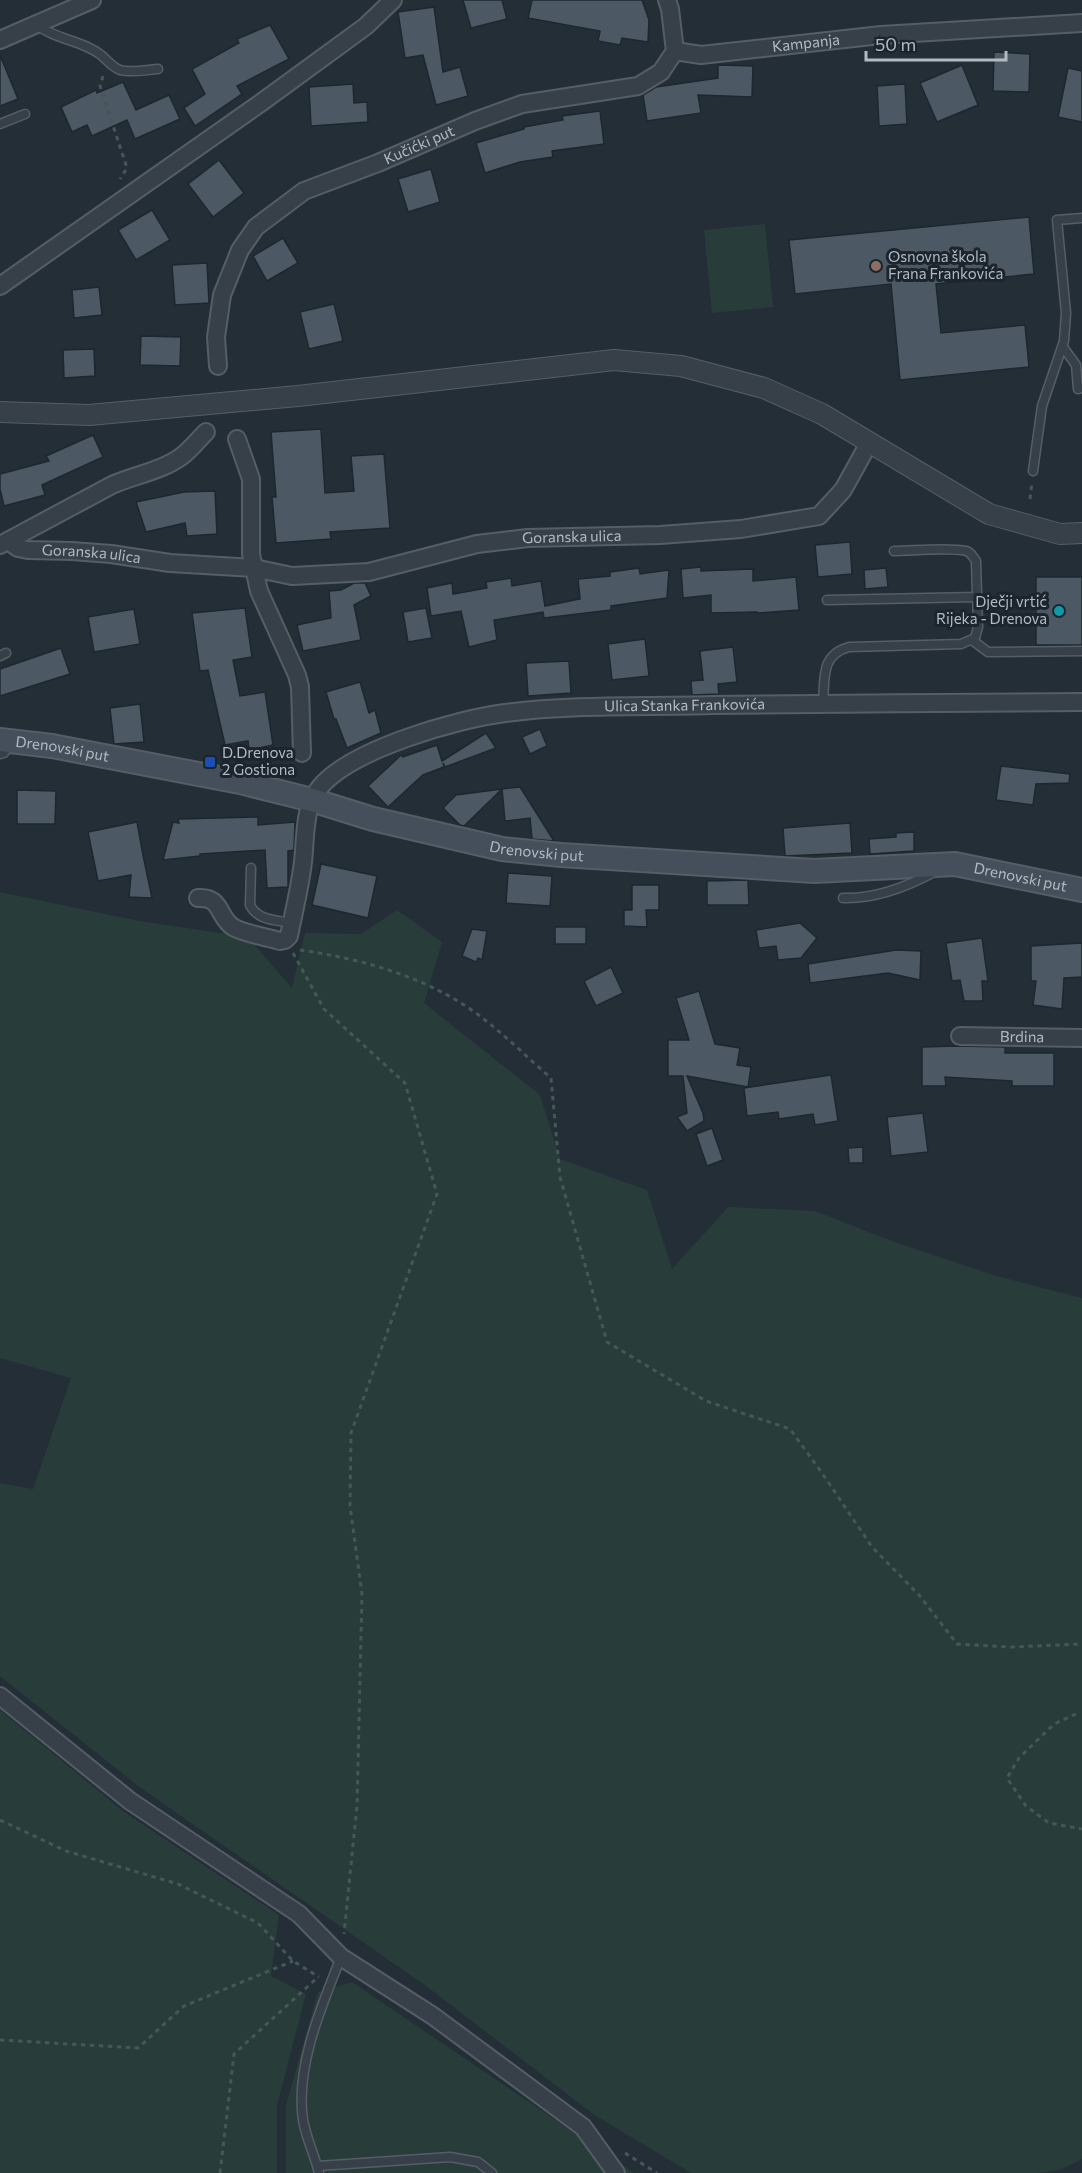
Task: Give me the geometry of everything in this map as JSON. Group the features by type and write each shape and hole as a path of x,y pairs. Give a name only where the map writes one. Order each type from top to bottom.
{"main road":[{"name":"Drenovski put","path":"4,745 52,746 240,782 312,800 373,819 502,849 561,855 814,871 950,864 1082,890"}],"street":[{"path":"0,40 92,0"},
{"path":"0,286 262,102 366,26 393,0"},
{"path":"667,0 675,51"},
{"name":"Kampanja","path":"675,51 701,55 881,35 1082,22"},
{"name":"Kučićki put","path":"218,366 216,337 222,295 240,250 256,227 304,191 522,104 638,86 661,72 675,51"},
{"path":"0,412 89,415 298,396 614,360 681,366 764,388 822,414 989,514 1060,534 1082,533"},
{"path":"4,543 112,485 182,456 206,432"},
{"path":"237,439 250,479 251,554 259,591 297,675 300,687 302,753"},
{"name":"Goranska ulica","path":"4,543 28,550 92,552 170,563 254,568 292,576 369,572 487,543 528,538 660,535 741,529 819,516 843,490 869,443"},
{"name":"Ulica Stanka Frankovića","path":"312,800 319,787 351,761 427,731 481,717 543,710 823,704 1082,702"},
{"path":"198,898 206,897 212,900 233,927 280,941 288,938 303,863 306,821 312,800"},
{"name":"Brdina","path":"960,1036 1082,1038"},
{"path":"0,1696 130,1801 299,1914 341,1957 434,2016 583,2127 616,2173"}],"lane":[{"path":"36,24 55,36 83,44 101,55 117,69 124,71 158,69"},
{"path":"0,124 25,114"},
{"path":"1033,471 1042,406 1063,347 1066,313 1057,220 1082,218"},
{"path":"1063,347 1076,365 1078,389 1082,388"},
{"path":"823,704 826,667 828,660 837,650 849,647 961,644 975,638 978,627 976,561 972,554 958,550 894,551"},
{"path":"827,600 977,597"},
{"path":"972,640 988,652 1082,651"},
{"path":"843,898 879,895 920,880 950,864"},
{"path":"251,868 250,905 252,910 264,918 292,923"},
{"path":"341,1957 317,2016 301,2089 303,2122 319,2170 450,2157 478,2162 492,2173"}],"path":[{"path":"111,65 102,77 100,86 127,168 114,188"},
{"path":"220,2173 234,2054 341,1957 357,1806 362,1594 350,1506 351,1433 437,1194 405,1083 324,1009 290,948 318,952 387,969 439,991 484,1019 551,1078 560,1177 607,1342 706,1401 790,1429 872,1547 919,1595 957,1644 1012,1647 1082,1644"},
{"path":"1076,1714 1054,1724 1019,1758 1007,1778 1026,1806 1049,1823 1082,1829"},
{"path":"0,1820 66,1851 178,1884 258,1923 293,1961 318,1977"},
{"path":"0,2040 138,2048 184,2006 293,1961"}],"green space":[{"path":"765,224 773,307 712,313 704,230"},
{"path":"0,892 139,921 248,937 292,988 305,933 361,934 397,910 442,942 424,1003 540,1095 560,1159 647,1190 672,1269 728,1207 815,1211 892,1241 993,1275 1082,1298 1082,2159 1060,2170 1038,2173 691,2173 593,2114 426,1986 138,1786 0,1676 0,1483 33,1489 71,1378 0,1358"},
{"path":"0,1710 123,1811 279,1915 271,1976 306,1994 277,2106 277,2173 0,2173"},
{"path":"352,1982 634,2173 286,2173 286,2105 318,1992"}],"building":[{"path":"463,0 502,0 507,19 471,28"},
{"path":"532,0 642,0 649,20 648,42 622,38 620,45 598,41 600,31 528,18"},
{"path":"434,7 443,72 460,67 468,96 436,105 423,55 405,58 398,12"},
{"path":"270,25 289,59 237,86 242,94 195,126 184,108 205,94 192,69 239,43 237,39"},
{"path":"994,52 1030,54 1029,92 993,91"},
{"path":"0,55 18,99 0,106"},
{"path":"718,65 753,66 752,97 698,95 701,113 647,121 643,95 656,87 718,78"},
{"path":"962,65 978,105 937,122 920,83"},
{"path":"1068,68 1082,71 1082,122 1058,117"},
{"path":"123,82 136,110 169,95 180,119 135,139 127,120 92,136 87,125 72,132 61,107 96,90 97,93"},
{"path":"353,84 354,103 367,102 368,122 311,126 309,87"},
{"path":"905,84 907,124 879,126 877,86"},
{"path":"600,111 604,144 552,151 553,157 520,162 485,173 476,143 524,129 524,127 563,120 562,116"},
{"path":"219,160 244,193 213,217 188,184"},
{"path":"431,169 440,202 408,212 398,179"},
{"path":"152,210 170,240 136,260 118,230"},
{"path":"1029,217 1034,274 936,284 941,333 1025,325 1029,367 900,380 891,284 795,294 789,240"},
{"path":"283,238 298,263 267,281 253,256"},
{"path":"207,263 209,303 175,305 172,265"},
{"path":"99,287 102,315 74,318 72,290"},
{"path":"334,304 343,341 309,349 300,312"},
{"path":"141,336 181,337 180,366 140,365"},
{"path":"94,349 95,376 64,378 63,350"},
{"path":"321,429 325,493 354,491 351,456 384,454 390,528 330,532 331,539 276,543 272,497 276,497 271,432"},
{"path":"93,435 103,457 42,485 45,495 4,506 0,489 0,474 49,461 46,456"},
{"path":"215,491 217,534 187,536 185,523 146,532 136,502 184,492"},
{"path":"850,542 852,574 818,577 815,545"},
{"path":"701,567 701,571 753,569 753,581 796,577 799,610 711,613 711,595 683,598 681,569"},
{"path":"639,568 640,574 669,570 667,598 611,606 611,610 544,618 543,612 494,620 497,640 469,647 461,611 431,616 427,588 452,583 453,594 487,588 486,582 511,578 512,586 541,581 545,606 580,599 578,579 610,576 610,572"},
{"path":"886,568 888,587 865,589 864,570"},
{"name":"Dječji vrtić Rijeka - Drenova","path":"1036,577 1082,577 1082,645 1036,645"},
{"path":"354,583 365,583 371,596 354,605 361,640 303,651 297,625 331,618 329,591 341,590"},
{"path":"245,608 252,657 233,660 240,696 265,692 273,745 249,750 248,741 225,745 208,670 200,671 192,613"},
{"path":"426,608 432,638 408,642 403,612"},
{"path":"134,609 140,644 94,652 88,617"},
{"path":"645,639 649,676 612,680 608,644"},
{"path":"733,647 737,682 718,684 719,694 692,695 691,681 703,680 700,651"},
{"path":"61,648 70,674 0,696 0,669"},
{"path":"569,661 571,693 528,696 526,663"},
{"path":"360,682 369,713 375,710 381,733 347,748 336,719 334,719 326,692"},
{"path":"140,704 144,742 114,744 110,708"},
{"path":"540,729 547,746 530,754 522,737"},
{"path":"486,733 496,748 445,767 443,763 444,767 423,775 388,807 368,786 401,755 403,757 437,745 442,761"},
{"path":"1001,766 1070,774 1069,783 1036,784 1033,805 996,800"},
{"path":"520,787 554,841 532,839 530,818 505,821 502,789"},
{"path":"502,789 464,826 460,825 443,808 456,795"},
{"path":"17,790 56,791 55,824 17,824"},
{"path":"258,817 258,825 295,822 294,850 288,851 288,887 267,888 265,850 200,854 200,856 163,860 173,822 179,823 178,819"},
{"path":"137,822 152,898 129,897 131,875 98,881 88,832"},
{"path":"850,823 852,853 785,856 783,828"},
{"path":"914,832 914,851 870,854 869,839 896,837 896,833"},
{"path":"321,864 377,876 368,918 312,905"},
{"path":"508,873 552,876 550,906 506,903"},
{"path":"748,880 749,905 707,905 707,881"},
{"path":"632,885 659,885 659,910 646,910 647,927 624,926 624,910 632,910"},
{"path":"800,923 817,938 801,958 778,960 776,946 759,948 756,930"},
{"path":"555,927 586,927 586,944 555,944"},
{"path":"472,929 487,931 482,960 478,958 476,962 462,956"},
{"path":"982,938 988,981 982,981 983,1001 964,1001 960,980 952,981 946,943"},
{"path":"1082,943 1082,977 1064,978 1062,1009 1033,1005 1036,981 1031,981 1031,946"},
{"path":"896,950 921,951 920,980 888,973 810,983 808,964"},
{"path":"611,967 623,993 596,1006 584,981"},
{"path":"699,991 715,1044 740,1048 737,1065 751,1067 748,1087 687,1076 703,1113 704,1121 687,1131 677,1117 687,1113 683,1076 668,1076 668,1040 689,1040 676,998"},
{"path":"922,1047 1005,1047 1005,1053 1054,1053 1054,1086 1012,1086 1012,1081 945,1077 946,1086 922,1086"},
{"path":"831,1075 838,1121 815,1125 813,1114 779,1119 778,1112 747,1116 744,1088"},
{"path":"923,1113 928,1152 891,1156 887,1117"},
{"path":"712,1128 723,1160 707,1166 696,1134"},
{"path":"863,1147 863,1163 849,1163 848,1148"}],"place":[{"name":"Osnovna škola Frana Frankovića","path":"876,266"},
{"name":"Dječji vrtić Rijeka - Drenova","path":"1059,611"},
{"name":"D.Drenova 2 Gostiona","path":"210,762"}]}
